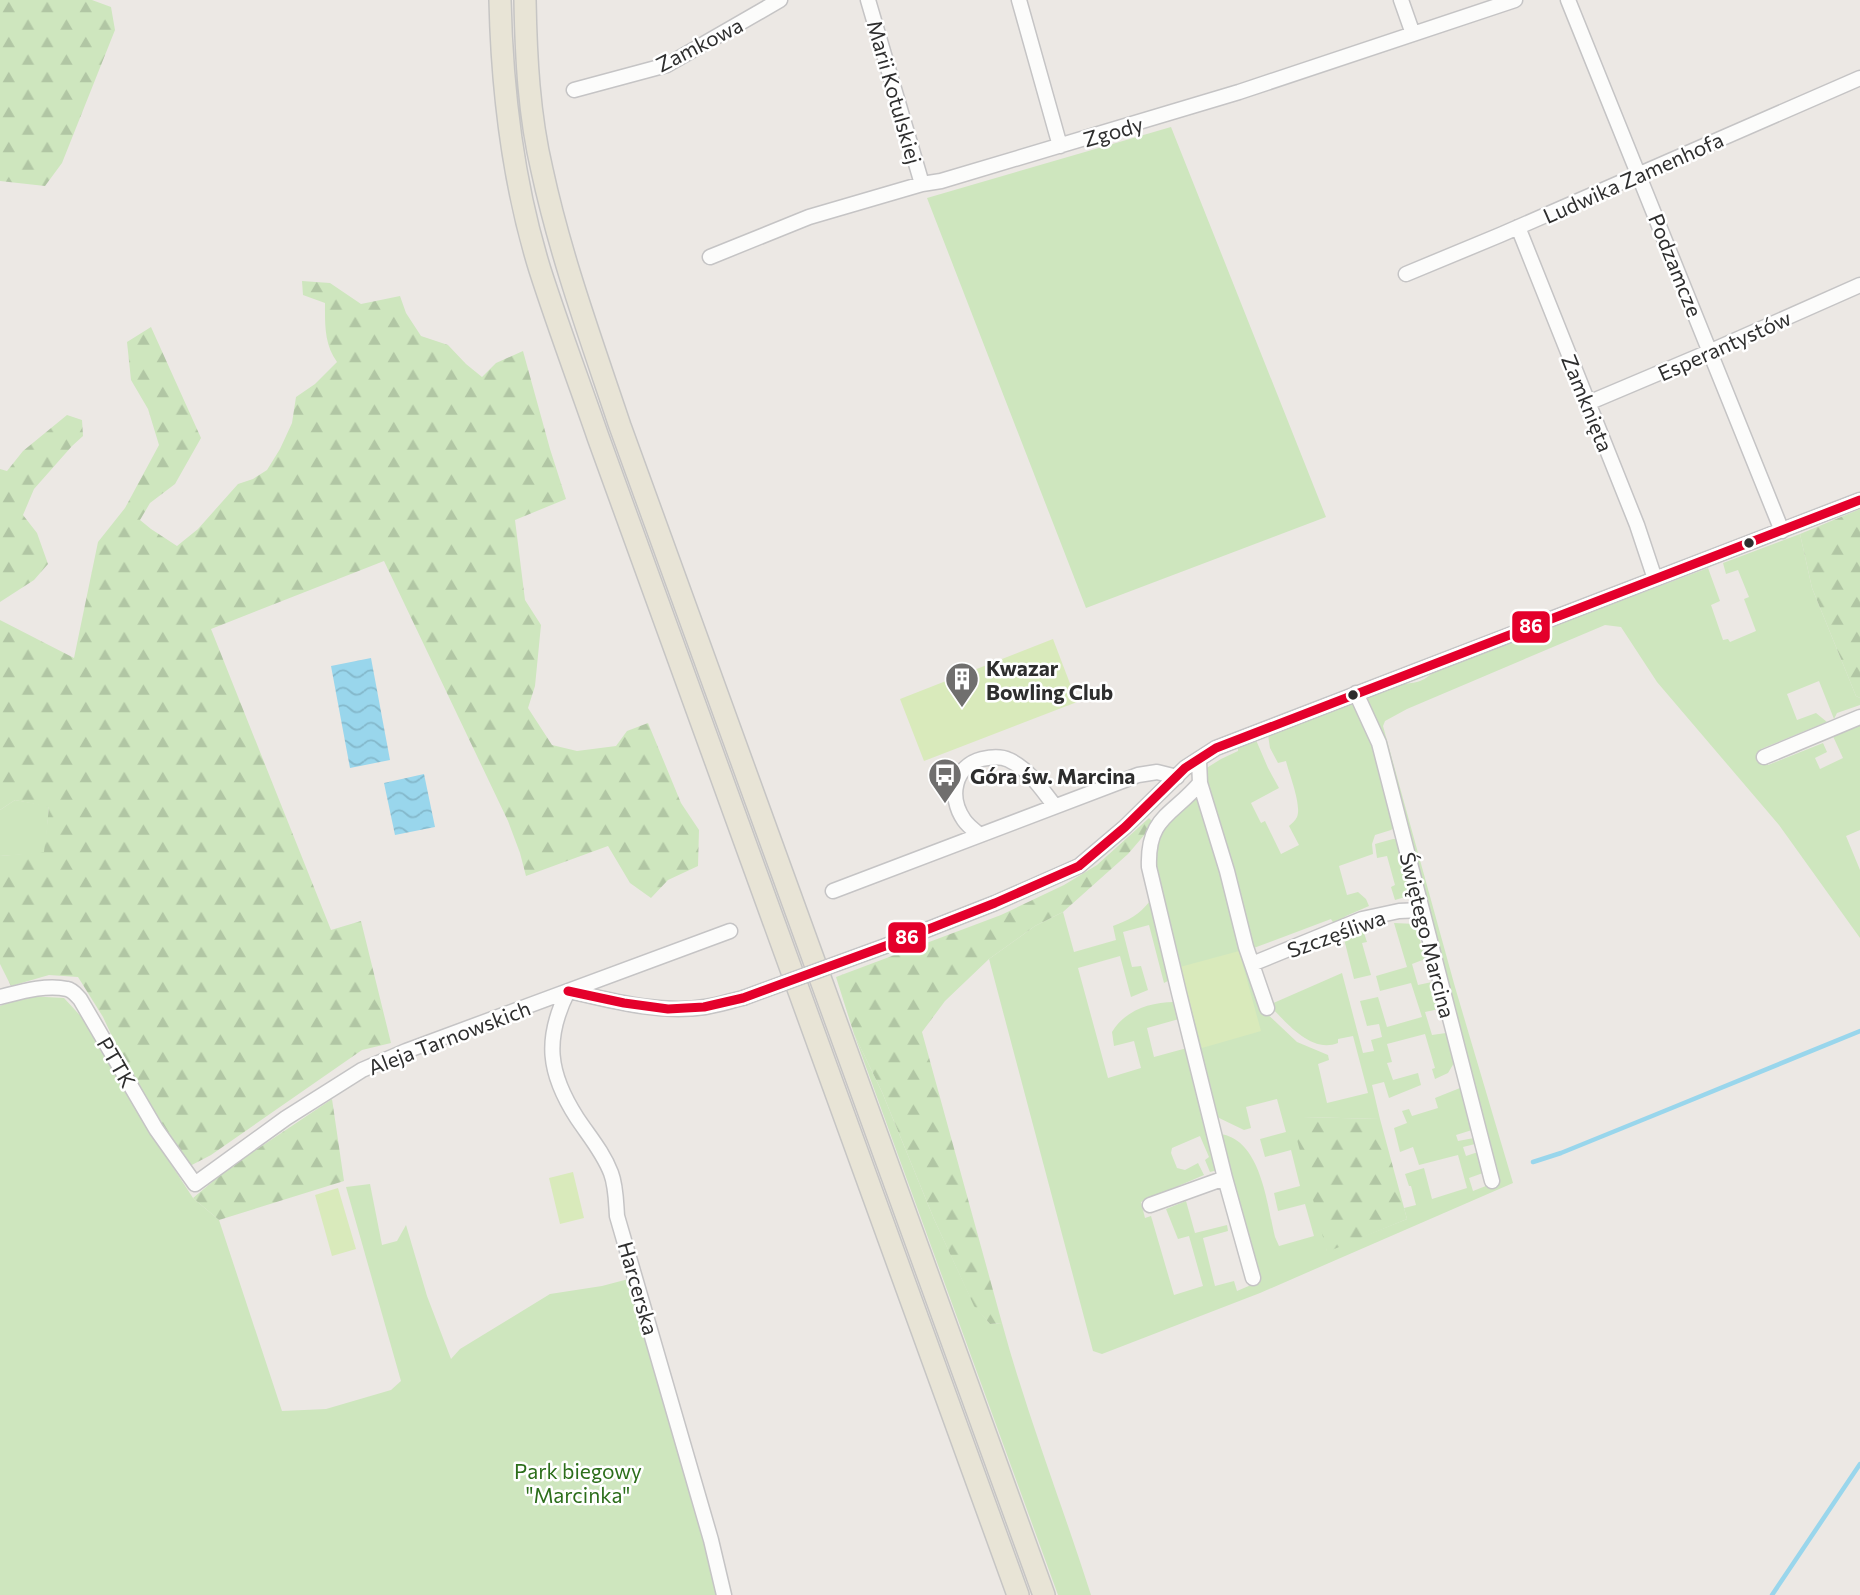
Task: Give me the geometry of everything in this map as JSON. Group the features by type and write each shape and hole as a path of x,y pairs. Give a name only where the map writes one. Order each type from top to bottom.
{"main road":[{"path":"500,0 508,116 521,195 540,268 598,437 1018,1595"},
{"path":"525,0 533,117 541,168 565,264 620,426 1044,1595"}],"street":[{"name":"Zamkowa","path":"574,90 667,65 780,0"},
{"name":"Marii Kotulskiej","path":"868,0 922,184"},
{"path":"1019,0 1060,146"},
{"path":"1401,0 1413,34"},
{"name":"Zgody","path":"709,257 808,217 941,181 1239,92 1515,0"},
{"name":"Podzamcze","path":"1568,0 1782,531"},
{"name":"Ludwika Zamenhofa","path":"1406,274 1860,78"},
{"name":"Zamknięta","path":"1518,227 1637,525 1655,579"},
{"name":"Esperantystów","path":"1588,403 1860,285"},
{"path":"568,991 668,1009 704,1007 743,998 888,945 1079,866 1125,827 1185,768 1216,747 1860,500"},
{"name":"Świętego Marcina","path":"1356,692 1379,743 1492,1181"},
{"path":"1764,757 1860,717"},
{"path":"980,835 964,821 956,799 959,775 966,766 975,761 1007,758 1030,775 1055,806"},
{"path":"1199,761 1200,783 1267,1008"},
{"path":"833,891 1138,775 1157,772 1177,777"},
{"path":"1200,783 1159,824 1152,835 1148,848 1149,867 1253,1278"},
{"name":"Szczęśliwa","path":"1252,964 1362,919 1399,911 1421,910"},
{"name":"Aleja Tarnowskich","path":"195,1184 286,1118 362,1070 406,1051 730,930"},
{"name":"PTTK","path":"0,982 6,996 29,990 58,988 73,992 80,999 156,1129 195,1184"},
{"name":"Harcerska","path":"568,991 554,1024 552,1051 557,1081 576,1117 599,1147 612,1175 617,1216 711,1540 723,1595"},
{"path":"1150,1205 1226,1178"}],"green space":[{"path":"0,0 92,0 111,7 115,30 62,163 45,186 0,181"},
{"path":"1171,127 1326,517 1086,608 927,198"},
{"path":"302,281 330,283 361,304 400,296 406,313 421,336 448,345 482,377 496,363 523,351 566,499 515,520 525,600 541,625 535,686 528,708 552,745 577,751 616,746 627,731 648,723 681,803 699,830 698,866 668,880 651,898 630,883 608,846 526,876 508,821 384,561 211,629 331,930 361,921 391,1043 362,1050 211,1155 188,1167 124,1062 103,1017 78,977 49,975 11,986 0,964 0,856 44,852 49,807 15,800 0,810 0,620 74,658 98,542 125,508 159,445 148,409 131,380 127,342 151,327 201,438 175,484 150,503 140,520 177,546 198,529 238,484 267,470 292,423 296,397 315,384 337,362 327,341 325,303 303,295"},
{"path":"67,415 82,420 83,436 34,489 23,515 37,533 48,564 34,580 0,602 0,469 7,471 23,451"},
{"path":"1860,509 1860,698 1856,696 1812,588 1800,534"},
{"path":"1800,534 1812,588 1856,696 1860,698 1860,705 1837,713 1834,719 1819,681 1787,694 1797,720 1816,713 1827,722 1761,749 1768,765 1823,743 1827,752 1815,758 1820,769 1843,758 1831,732 1860,722 1860,830 1846,836 1860,870 1860,938 1779,825 1657,682 1621,627 1605,625 1407,709 1385,721 1383,726 1455,987 1513,1183 1260,1293 1102,1354 1093,1351 989,959 1035,926 1063,912 1074,952 1116,940 1113,926 1142,910 1150,901 1170,980 1164,983 1149,925 1123,932 1132,967 1141,966 1148,990 1131,997 1120,956 1078,968 1108,1078 1141,1068 1134,1041 1114,1046 1112,1032 1123,1018 1147,1006 1174,1002 1179,1019 1147,1028 1154,1057 1187,1048 1218,1170 1210,1172 1205,1160 1209,1157 1200,1136 1172,1148 1171,1153 1177,1168 1185,1170 1198,1163 1204,1175 1141,1202 1145,1218 1151,1216 1174,1295 1203,1286 1189,1236 1178,1239 1166,1209 1186,1201 1195,1233 1227,1225 1228,1231 1203,1238 1215,1286 1234,1281 1237,1291 1258,1282 1220,1134 1234,1139 1245,1148 1253,1160 1265,1191 1279,1246 1314,1236 1305,1204 1278,1211 1274,1193 1300,1186 1291,1150 1265,1157 1260,1139 1286,1132 1277,1099 1246,1107 1251,1128 1244,1130 1217,1117 1212,1108 1154,873 1157,836 1170,819 1195,798 1200,799 1263,1010 1297,1042 1328,1055 1329,1060 1318,1064 1327,1103 1368,1093 1353,1036 1338,1039 1338,1043 1318,1044 1300,1035 1269,1005 1342,973 1363,1053 1374,1051 1371,1040 1382,1037 1379,1024 1367,1026 1360,1001 1378,997 1387,1027 1422,1017 1411,983 1380,991 1376,976 1407,967 1394,923 1416,924 1425,959 1412,964 1418,985 1432,982 1439,1009 1425,1012 1432,1035 1446,1033 1454,1063 1448,1073 1435,1079 1432,1069 1435,1068 1425,1034 1387,1044 1392,1062 1387,1063 1393,1080 1418,1073 1421,1085 1389,1098 1384,1082 1372,1085 1380,1119 1303,1117 1327,1251 1407,1219 1404,1208 1416,1205 1405,1174 1424,1168 1432,1199 1467,1188 1458,1155 1419,1165 1413,1147 1400,1152 1394,1128 1407,1123 1402,1111 1409,1109 1412,1116 1438,1108 1435,1098 1460,1088 1472,1130 1456,1135 1458,1141 1474,1138 1475,1144 1463,1147 1466,1156 1478,1152 1483,1173 1469,1178 1473,1191 1496,1182 1497,1172 1366,702 1368,698 1389,689 1420,681 1434,671 1708,568 1720,601 1711,605 1723,640 1728,639 1730,642 1756,631 1744,599 1749,597 1738,570 1726,574 1723,563"},
{"path":"1053,639 1077,702 924,761 900,699"},
{"path":"1351,704 1359,710 1369,731 1396,826 1375,835 1373,854 1339,866 1347,895 1358,892 1369,906 1334,924 1331,919 1251,949 1205,769 1238,751 1238,746 1256,740 1279,788 1251,803 1261,823 1265,821 1281,854 1299,845 1289,826 1297,817 1298,805 1286,761 1278,763 1270,748 1268,735"},
{"path":"15,800 49,806 45,853 0,856 0,810"},
{"path":"1149,818 1152,826 1128,854 1063,912 1035,926 989,959 945,1001 922,1032 1002,1323 990,1324 974,1306 934,1219 882,1092 854,1034 836,977 1001,915 1064,885 1097,865"},
{"path":"1399,839 1412,895 1395,900 1391,887 1395,885 1387,856 1377,858 1375,844"},
{"path":"1362,927 1367,942 1362,943 1371,975 1354,979 1343,935"},
{"path":"1239,951 1261,1031 1202,1048 1180,967"},
{"name":"Park biegowy \"Marcinka\"","path":"27,996 64,998 88,1024 137,1112 193,1198 219,1220 282,1411 326,1409 391,1390 401,1381 346,1187 370,1184 382,1245 397,1241 406,1225 427,1296 451,1359 460,1349 550,1294 602,1286 636,1277 724,1595 0,1595 0,1006"},
{"path":"854,1034 882,1092 934,1219 974,1305 990,1324 1002,1323 1022,1392 1091,1595 1058,1595"},
{"path":"332,1099 344,1181 219,1220 193,1198 229,1168"},
{"path":"1303,1117 1380,1119 1407,1219 1327,1252 1292,1121"},
{"path":"573,1172 584,1218 560,1224 549,1178"},
{"path":"338,1188 356,1249 332,1256 315,1195"}],"water":[{"path":"371,658 390,760 350,768 331,666"},
{"path":"424,774 435,827 395,835 384,783"}],"waterway":[{"path":"1533,1162 1860,1031"},
{"path":"1772,1595 1860,1464"}],"transit line":[{"name":"86","path":"568,991 668,1009 704,1007 743,998 888,945 1079,866 1125,827 1185,768 1216,748 1860,500"}],"place":[{"name":"Kwazar Bowling Club","path":"962,709"},
{"name":"Góra św. Marcina","path":"945,805"}]}
